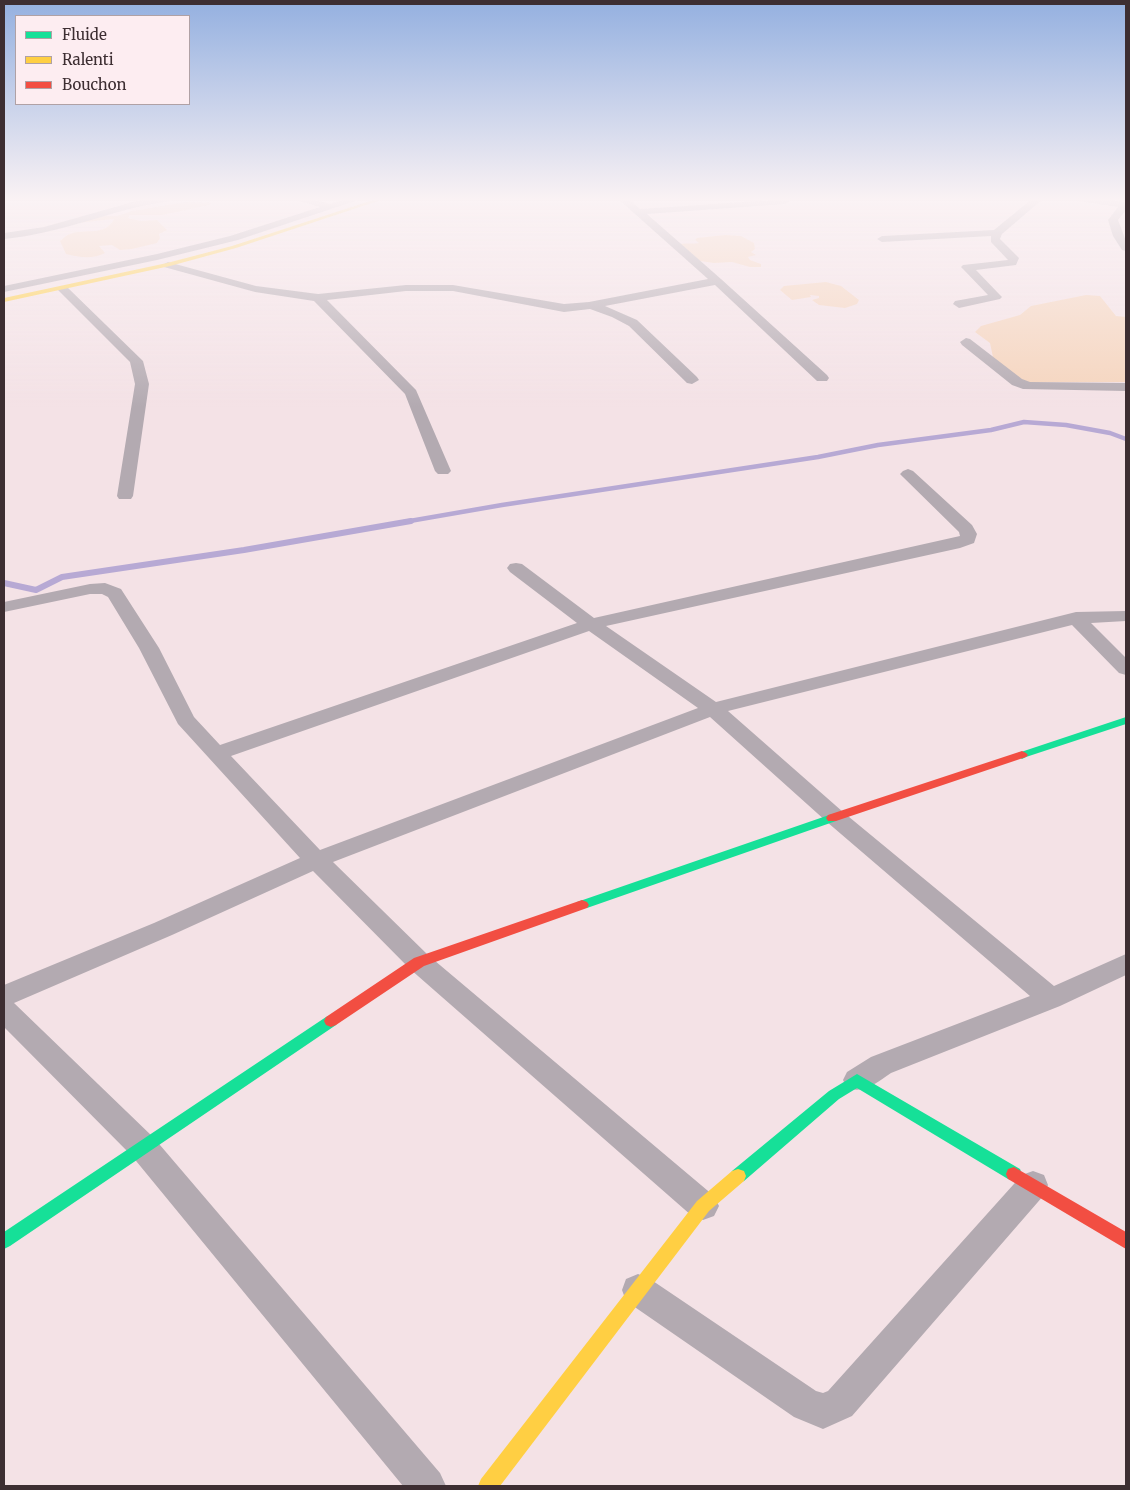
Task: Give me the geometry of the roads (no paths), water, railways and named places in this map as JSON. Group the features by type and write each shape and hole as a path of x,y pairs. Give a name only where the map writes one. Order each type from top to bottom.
{"street":[{"path":"4,289 104,268"},
{"path":"4,300 157,268"},
{"path":"177,268 256,289 318,298 406,288 453,288 564,308 589,306 718,281"},
{"path":"703,268 822,378"},
{"path":"959,304 996,297 968,268"},
{"path":"63,289 136,361 142,384 125,496"},
{"path":"318,298 411,393 442,471"},
{"path":"589,306 616,314 633,323 692,380"},
{"path":"966,342 1017,382 1028,386 1126,387"},
{"path":"216,754 591,624 960,543 968,539 969,534 966,529 908,474"},
{"path":"516,568 591,624 713,709 835,817 1051,1000"},
{"path":"4,607 90,589 105,588 115,594 150,648 185,720 316,860 419,962 702,1206"},
{"path":"4,996 163,929 316,860 713,709 1076,618 1126,616"},
{"path":"1076,618 1126,669"},
{"path":"4,1241 419,962 835,817 1126,720"},
{"path":"488,1486 702,1206 834,1095 881,1065 1051,1000 1126,964"},
{"path":"4,1010 143,1147 427,1486"},
{"path":"857,1080 1126,1241"},
{"path":"638,1290 806,1405 822,1411 840,1404 1033,1186"}],"waterway":[{"path":"404,522 502,505 818,457 878,445 991,430 1024,422 1066,425 1110,433 1126,439"},
{"path":"4,583 36,590 62,577 244,550 411,521"}]}
